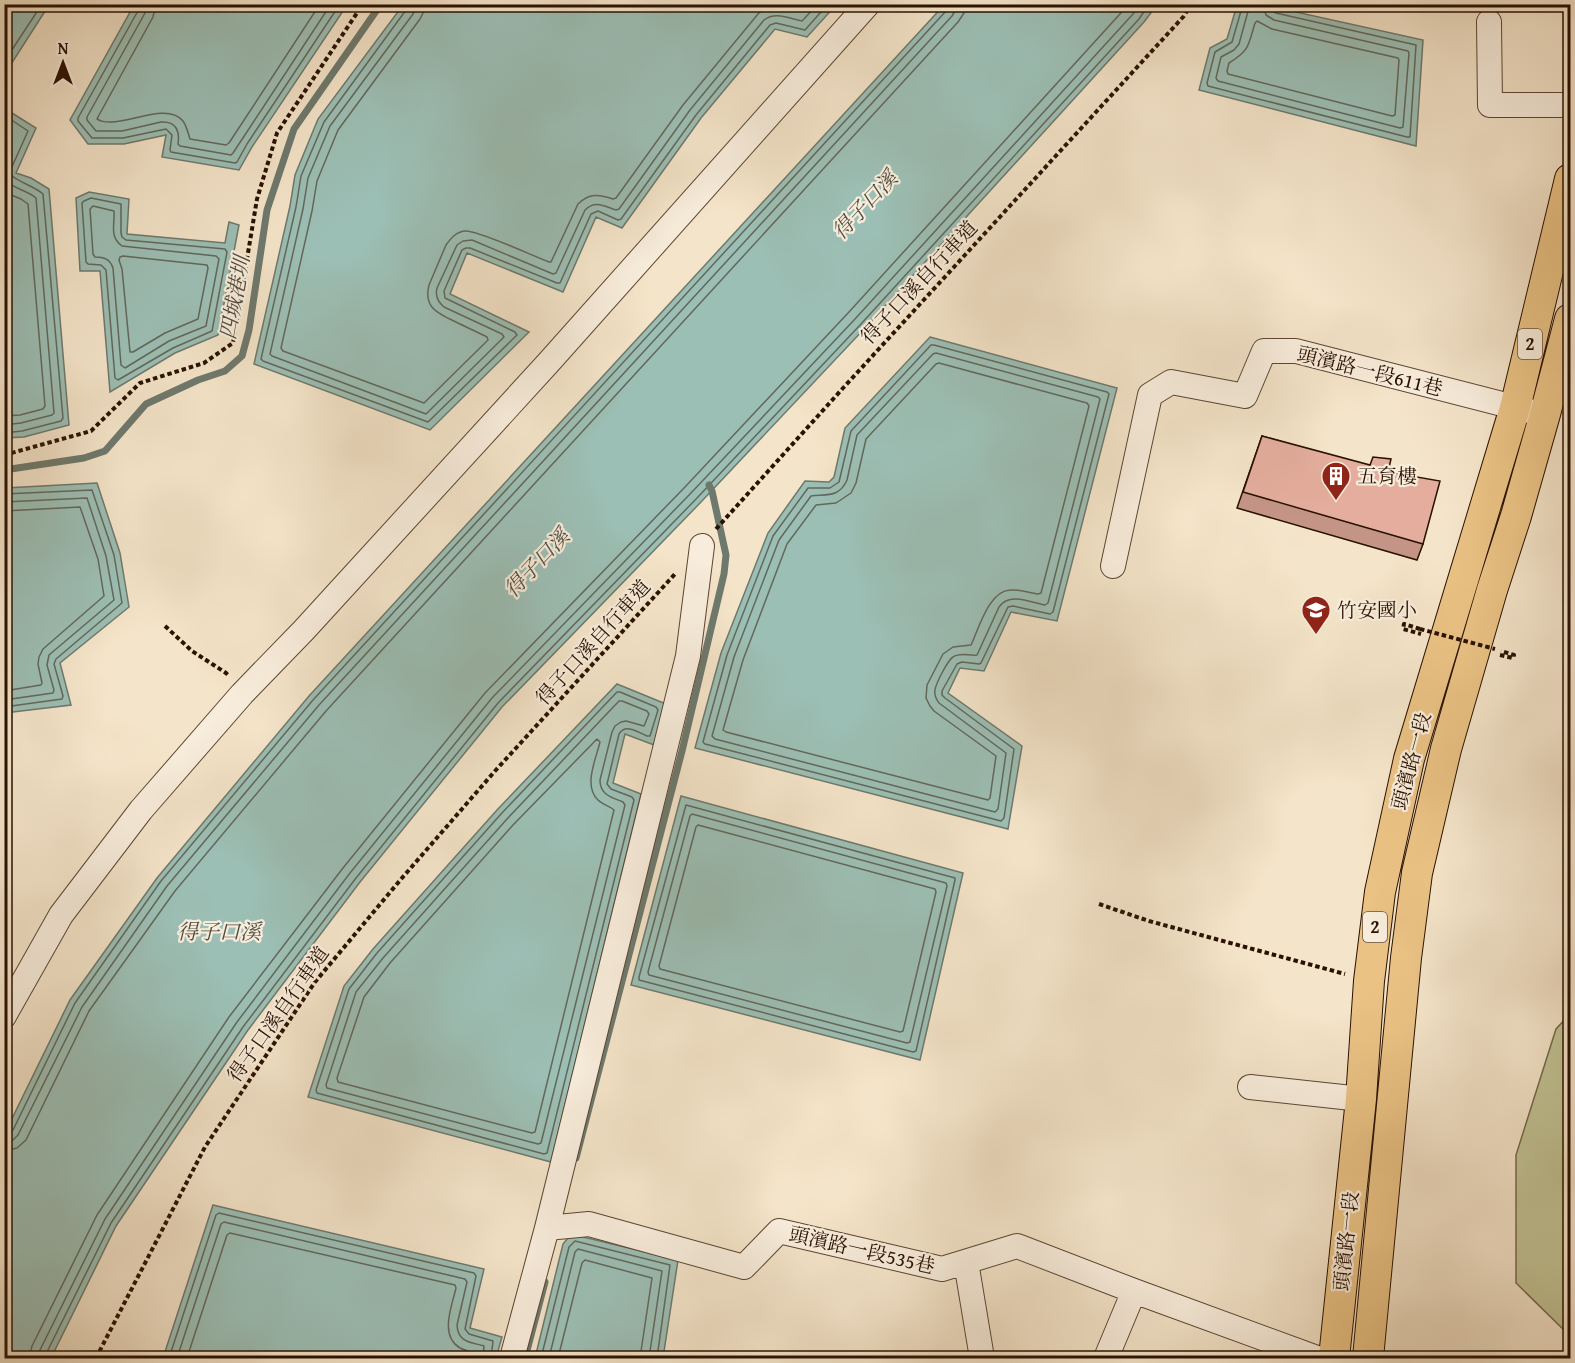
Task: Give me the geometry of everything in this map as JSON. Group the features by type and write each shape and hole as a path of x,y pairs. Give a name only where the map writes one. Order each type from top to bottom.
{"main road":[{"name":"頭濱路一段","path":"1334,1359 1361,1099 1369,981 1380,892 1409,759 1515,408 1570,179"},
{"name":"頭濱路一段","path":"1368,1359 1406,958 1417,873 1446,749 1545,414 1570,319"},
{"path":"1484,508 1515,516"},
{"path":"1463,580 1492,590"}],"lane":[{"path":"4,1016 61,915 141,810 242,694 304,630 549,362 868,4"},
{"path":"1489,22 1490,105 1570,105"},
{"name":"頭濱路一段611巷","path":"1113,566 1150,396 1171,382 1245,396 1264,351 1296,351 1545,414"},
{"path":"512,1359 547,1228 688,656 702,546"},
{"path":"1250,1087 1361,1099"},
{"name":"頭濱路一段535巷","path":"547,1228 589,1224 744,1267 779,1231 942,1269 1017,1246 1317,1359"},
{"path":"966,1262 982,1359"},
{"path":"1106,1359 1134,1291"}],"path":[{"path":"4,454 91,431 140,383 204,363 233,343 256,199 278,133 363,4"},
{"name":"得子口溪自行車道","path":"96,1359 205,1147 315,982 495,771 1184,16 1191,4"},
{"path":"1415,632 1403,629 1404,624 1514,655 1513,658 1498,654"},
{"path":"165,626 192,651 226,673 242,694"},
{"path":"1099,904 1149,921 1369,981"}],"green space":[{"path":"1570,1014 1570,1358 1565,1358 1568,1334 1516,1283 1516,1155 1556,1029"}],"water":[{"path":"347,4 239,170 162,157 166,135 124,144 88,144 70,120 134,5"},
{"path":"4,5 49,5 8,69 5,67"},
{"path":"403,5 836,5 807,37 775,29 701,118 622,228 596,217 563,292 467,253 450,294 529,332 430,430 254,364 295,175 318,119"},
{"name":"得子口溪","path":"944,5 1157,5 865,328 701,502 502,707 360,882 248,1030 116,1226 51,1358 5,1358 5,1133 70,1000 157,878 309,696"},
{"path":"1237,5 1264,5 1423,40 1416,146 1199,90 1210,48 1227,39"},
{"path":"4,108 36,128 16,173 31,178 49,189 69,425 24,437 5,438"},
{"path":"89,192 129,199 127,234 225,243 229,222 239,225 218,335 175,353 110,392 100,271 80,271 76,198"},
{"path":"930,337 1117,388 1057,621 1011,612 984,671 960,668 948,693 1022,746 1008,829 695,748 721,653 768,533 805,481 829,482 834,477 845,428"},
{"path":"97,483 120,553 129,607 60,663 71,705 5,713 5,488"},
{"path":"617,684 666,704 654,745 625,734 613,783 641,794 551,1162 308,1097 344,986 373,949 497,810"},
{"path":"681,796 963,873 920,1060 631,985"},
{"path":"213,1205 484,1269 470,1328 502,1337 496,1358 163,1358"},
{"path":"571,1234 678,1260 663,1358 535,1358 563,1244"}],"building":[{"name":"五育樓","path":"1262,436 1370,465 1373,457 1391,459 1388,472 1440,481 1423,544 1243,492"}],"waterway":[{"name":"四城港圳","path":"4,470 84,458 105,451 146,404 198,380 225,371 242,356 249,330 267,210 294,129 381,4"},
{"path":"576,1158 682,751 724,574 726,555 709,485"},
{"path":"525,1358 545,1282"}],"place":[{"name":"五育樓","path":"1336,502"},
{"name":"竹安國小","path":"1316,636"}]}
